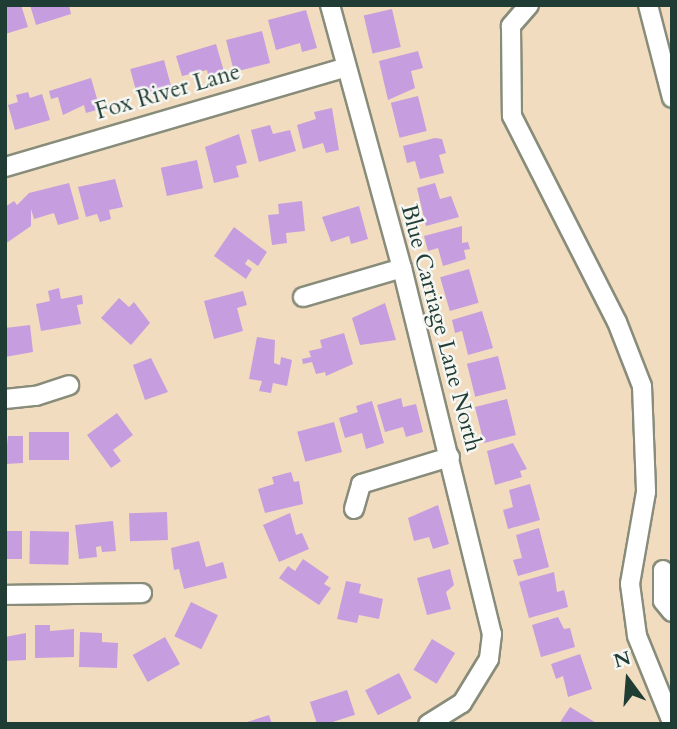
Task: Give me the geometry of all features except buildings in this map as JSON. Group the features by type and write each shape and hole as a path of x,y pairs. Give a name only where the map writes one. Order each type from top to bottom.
{"street":[{"name":"Blue Carriage Lane North","path":"330,5 402,268 488,605 492,634 486,665 462,703 428,724"},
{"path":"528,5 511,26 512,116 617,322 642,386 646,492 631,584 637,636 672,722"},
{"path":"648,5 672,97"},
{"name":"Fox River Lane","path":"5,167 346,67"},
{"path":"303,297 402,268"},
{"path":"5,399 36,396 69,385"},
{"path":"354,509 361,484 450,457"},
{"path":"633,567 667,570 663,601 672,612"},
{"path":"5,595 142,593"}]}
